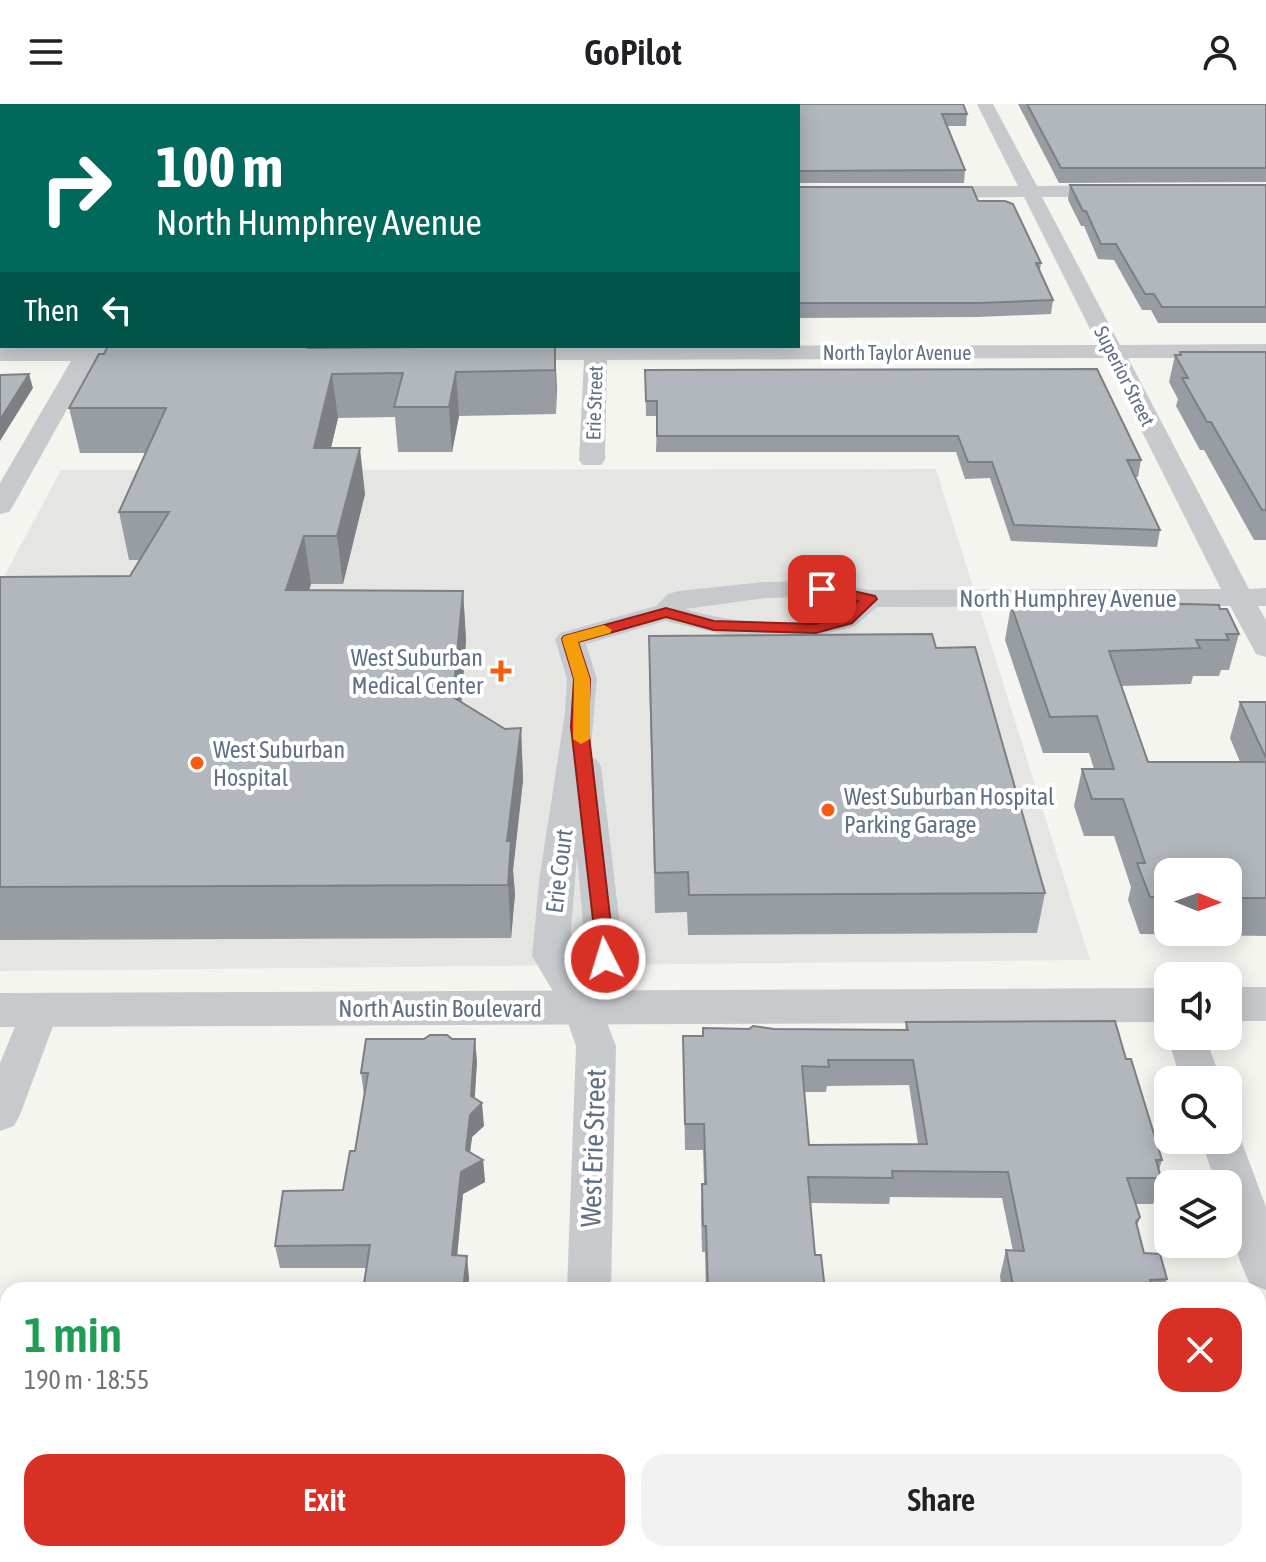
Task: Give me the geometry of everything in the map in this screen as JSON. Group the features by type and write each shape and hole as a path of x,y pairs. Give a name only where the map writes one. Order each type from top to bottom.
{"street":[{"name":"Superior Street","path":"985,104 1113,352 1253,597 1266,648"},
{"path":"917,192 1131,191"},
{"name":"North Taylor Avenue","path":"493,353 596,349 1266,351"},
{"name":"Erie Street","path":"592,460 596,349"},
{"path":"0,506 89,350"},
{"path":"0,354 89,350 168,354"},
{"name":"North Humphrey Avenue","path":"570,639 666,612 678,600 765,590 822,589 869,599 1253,597"},
{"path":"666,612 714,626 816,629 846,620 869,599"},
{"name":"Erie Court","path":"570,639 582,679 580,727 557,874 550,956 582,1007"},
{"name":"Erie Court","path":"580,727 605,959 582,1007"},
{"path":"1242,1004 1266,1004"},
{"name":"North Austin Boulevard","path":"20,1010 1154,1005"},
{"name":"West Erie Street","path":"582,1007 596,1046 589,1282"},
{"path":"0,1115 20,1010"},
{"path":"1227,1154 1266,1271"}],"shaded area":[{"name":"West Suburban Medical Center","path":"936,469 1090,960 0,971 0,584 61,470"}],"building":[{"path":"800,104 963,104 967,114 942,114 965,170 800,171"},
{"path":"1027,104 1266,104 1266,168 1061,168"},
{"path":"1070,185 1266,185 1266,307 1162,307 1154,294 1145,294 1116,244 1101,244"},
{"path":"800,187 972,187 978,201 1013,204 1041,263 1036,263 1053,300 800,303"},
{"path":"107,348 555,348 555,370 456,372 449,407 394,407 403,373 332,374 314,448 360,448 337,536 304,536 286,590 463,591 453,697 505,729 521,728 507,841 511,841 508,885 0,887 0,577 130,576 169,512 119,512 166,408 69,408 99,354 104,354"},
{"path":"1180,352 1266,352 1266,510 1262,510 1182,378 1188,378 1175,355 1181,355"},
{"path":"1097,369 1141,460 1127,460 1160,530 1014,525 992,462 968,462 958,436 657,436 657,401 646,401 645,370"},
{"path":"29,374 0,420 0,375"},
{"path":"1186,604 1219,605 1220,609 1227,609 1239,634 1226,634 1229,640 1196,640 1200,648 1109,651 1148,762 1266,762 1266,898 1242,898 1242,858 1154,858 1154,897 1150,897 1137,863 1145,863 1123,799 1092,799 1082,769 1114,769 1097,716 1050,717 1011,605"},
{"name":"West Suburban Hospital Parking Garage","path":"932,634 936,648 975,647 1045,893 689,895 688,872 655,873 649,636"},
{"path":"1240,702 1266,702 1266,758"},
{"path":"1115,1021 1126,1059 1131,1059 1154,1134 1154,1154 1160,1154 1162,1160 1156,1160 1159,1170 1154,1170 1154,1178 1127,1178 1140,1217 1136,1222 1144,1253 1161,1258 1167,1279 1151,1282 1012,1282 1006,1250 1024,1251 1008,1172 892,1171 893,1178 808,1177 815,1255 821,1255 824,1282 708,1282 702,1184 706,1184 704,1124 685,1124 683,1036 703,1036 703,1028 749,1029 753,1026 774,1029 908,1030 906,1022","holes":["828,1060 913,1060 927,1144 809,1145 802,1066 829,1067"]},
{"path":"430,1035 447,1035 452,1039 475,1039 471,1096 482,1103 470,1115 466,1150 483,1160 461,1172 452,1255 467,1256 464,1282 364,1282 370,1245 275,1246 283,1191 343,1190 350,1151 355,1151 368,1073 361,1073 366,1039 424,1039"}],"slow traffic":[{"path":"581,739 582,679 578,657 570,639 604,630"}],"place":[{"name":"West Suburban Medical Center","path":"501,671"},
{"name":"West Suburban Hospital","path":"197,763"},
{"name":"West Suburban Hospital Parking Garage","path":"828,810"}],"route":[{"path":"605,959 580,727 582,679 578,657 570,639 666,612 688,621 714,626 816,629 846,620 869,599 822,589"}]}
